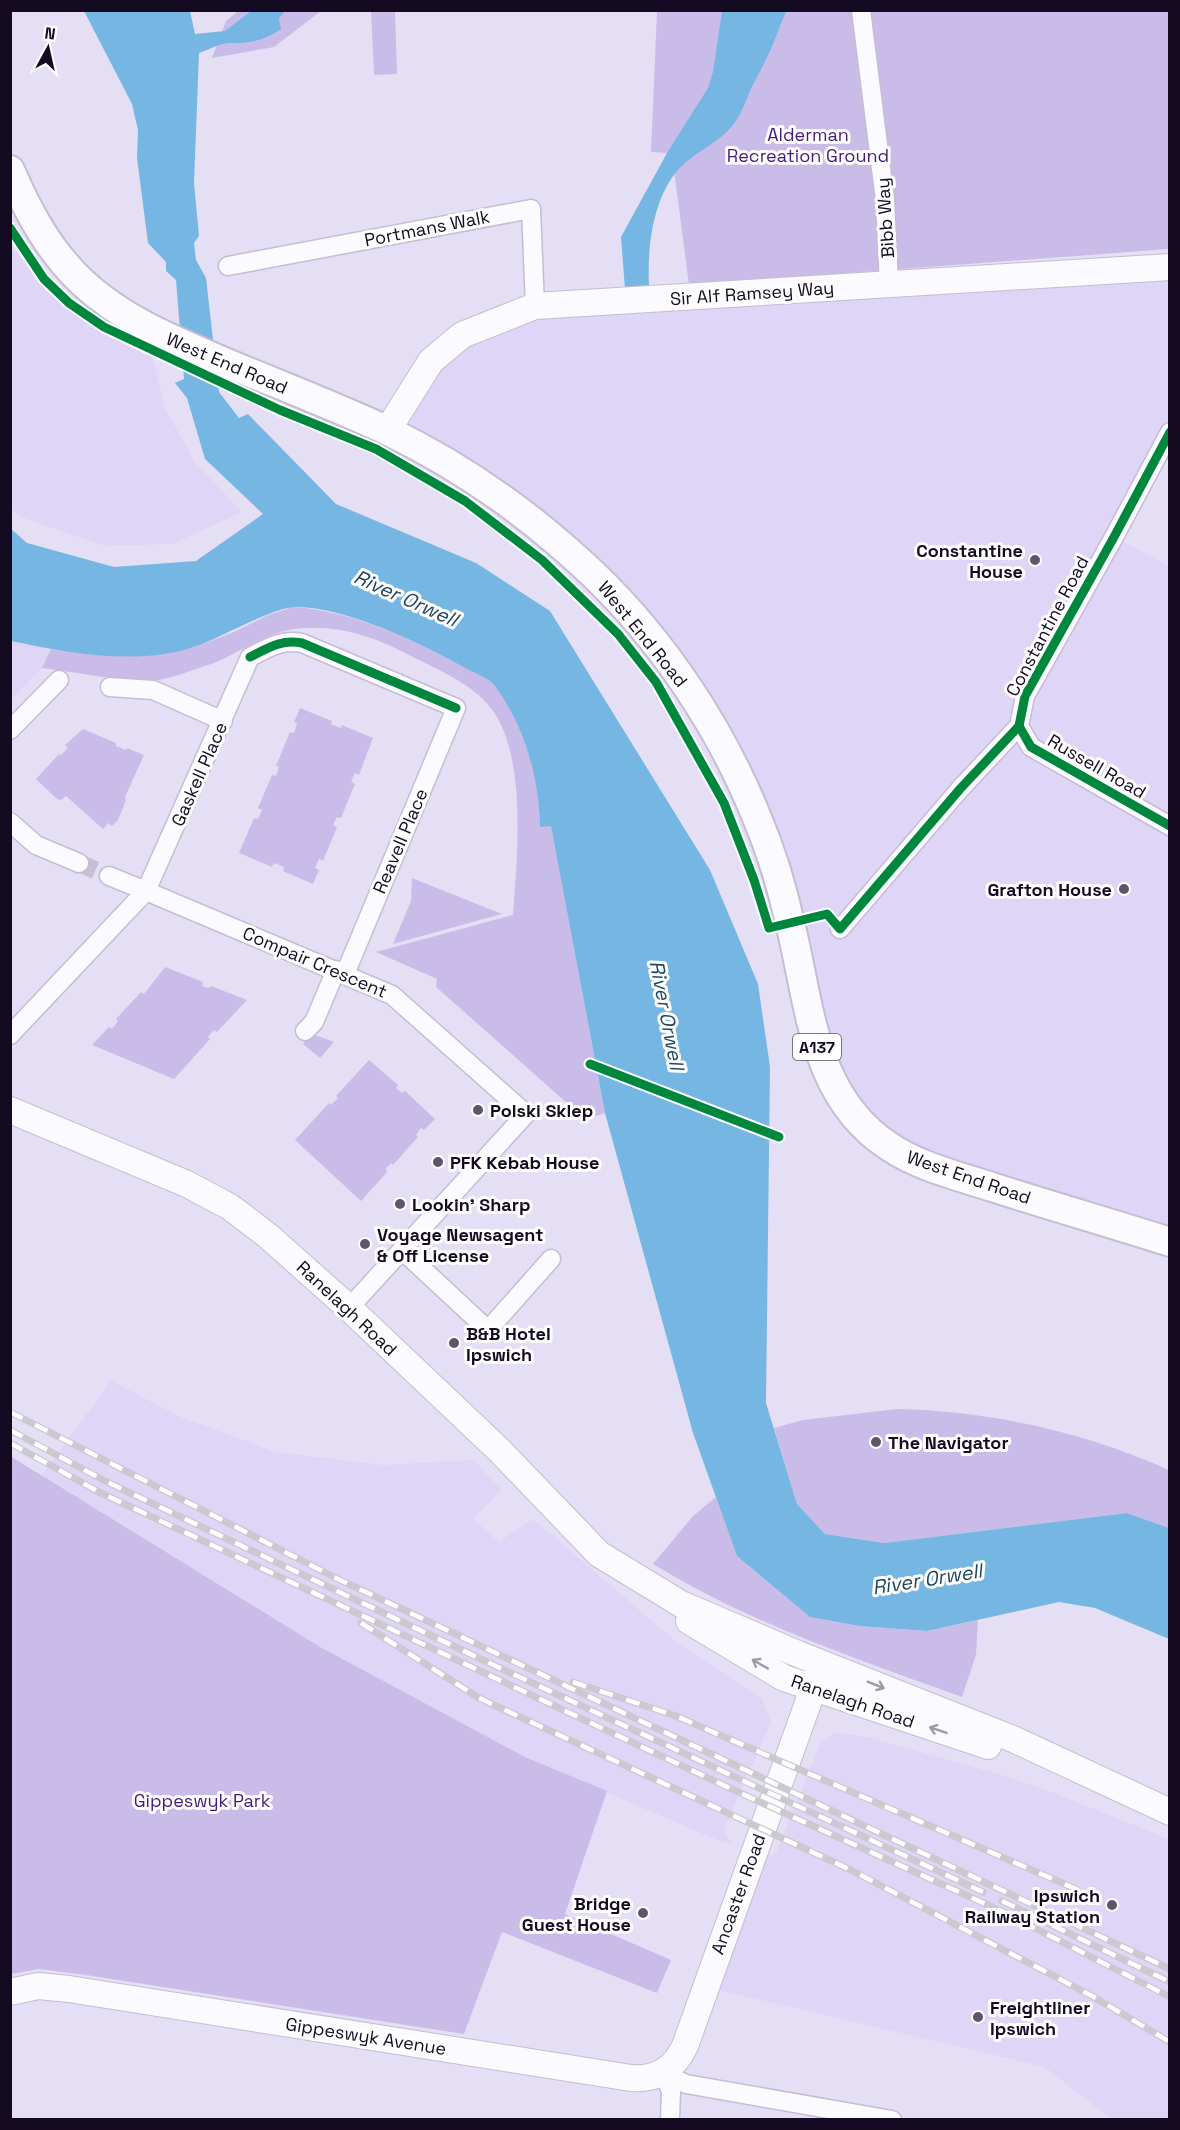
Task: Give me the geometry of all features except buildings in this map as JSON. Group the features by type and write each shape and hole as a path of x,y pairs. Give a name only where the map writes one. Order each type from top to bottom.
{"main road":[{"name":"West End Road","path":"10,170 42,234 61,259 106,301 164,336 387,431 438,456 493,491 551,534 612,594 667,658 693,695 743,785 764,835 790,922 815,1043 822,1063 847,1107 865,1128 891,1148 931,1167 1170,1242"}],"street":[{"name":"Bibb Way","path":"861,10 885,200 889,284"},
{"name":"Portmans Walk","path":"228,266 531,209 535,306"},
{"name":"Sir Alf Ramsey Way","path":"387,431 430,361 462,335 535,306 1170,267"},
{"name":"Constantine Road","path":"840,929 968,780 1019,726 1025,696 1170,432"},
{"name":"Reavell Place","path":"250,657 277,643 290,641 302,643 456,708 340,972 314,1022 305,1031"},
{"name":"Gaskell Place","path":"146,891 250,657"},
{"path":"10,730 59,680"},
{"path":"110,687 153,690 223,721"},
{"name":"Russell Road","path":"1019,726 1030,747 1170,826"},
{"path":"10,822 36,844 79,863"},
{"name":"Compair Crescent","path":"109,876 392,995 526,1114 349,1308"},
{"path":"10,1035 146,891"},
{"name":"Ranelagh Road","path":"10,1110 220,1200 267,1235 349,1308 499,1450 598,1554 681,1604 822,1664 1013,1739 1094,1779 1170,1812"},
{"path":"402,1250 488,1330 550,1260"},
{"name":"Ranelagh Road","path":"635,1576 691,1622 784,1678 1094,1779"},
{"name":"Ancaster Road","path":"663,2073 674,2065 685,2046 822,1664"},
{"name":"Gippeswyk Avenue","path":"10,1992 38,1986 69,1989 631,2078 647,2078 663,2073"},
{"path":"663,2073 671,2091 670,2120"},
{"path":"663,2073 686,2084 892,2120"}],"shaded area":[{"path":"11,245 33,274 89,325 153,358 165,408 195,463 242,512 172,544 105,546 21,517 11,508"},
{"path":"1169,277 1169,432 1114,537 1169,566 1169,1242 931,1167 847,1107 757,816 598,579 387,431 431,361 493,321"},
{"path":"11,641 51,649 42,668 11,700"},
{"path":"111,1381 183,1418 276,1452 383,1465 474,1460 501,1490 473,1519 499,1542 533,1519 680,1645 762,1698 771,1722 724,1829 731,1843 722,1842 525,1757 322,1648 41,1476"},
{"path":"834,1733 867,1737 998,1774 1044,1789 1169,1839 1169,2119 1111,2119 1045,2067 715,1989 762,1857 776,1853 821,1743"}],"green space":[{"path":"238,11 321,11 274,47 212,58 226,21"},
{"path":"371,11 395,11 397,74 374,75"},
{"name":"Alderman Recreation Ground","path":"657,11 1169,11 1169,249 689,285 671,147 667,153 651,152"},
{"path":"293,607 339,614 405,638 489,680 506,700 529,752 537,789 540,826 551,825 605,1113 585,1119 436,987 437,979 376,952 513,915 518,837 515,779 510,751 502,727 490,707 474,691 443,672 369,637 325,628 283,631 211,664 172,677 150,681 124,680 42,668 51,649 101,655 192,648 234,632 268,615"},
{"path":"300,708 332,721 331,724 341,728 342,725 373,738 359,775 355,773 351,782 355,784 341,818 337,817 333,825 337,827 323,861 319,859 315,868 319,870 313,884 283,871 284,867 274,863 272,867 239,853 254,818 258,819 262,810 258,808 272,775 276,776 279,767 276,766 290,732 294,733 297,724 294,722"},
{"path":"83,729 116,743 116,746 144,755 125,797 126,800 118,820 112,826 108,823 103,829 66,796 61,800 57,799 36,779 59,754 61,755 68,748 65,745"},
{"path":"412,878 502,914 393,944 411,901"},
{"path":"165,967 203,982 202,986 208,988 211,986 247,1000 217,1032 214,1030 208,1037 210,1039 174,1079 92,1045 109,1027 112,1029 118,1021 116,1019 141,992 144,994"},
{"path":"312,1034 334,1042 320,1058 303,1044"},
{"path":"369,1060 398,1085 396,1088 402,1093 405,1091 435,1119 424,1130 421,1128 416,1135 418,1137 393,1165 391,1163 386,1168 387,1172 361,1201 295,1140 329,1103 331,1105 338,1098 336,1096"},
{"path":"897,1409 967,1414 1036,1426 1104,1445 1169,1470 1169,1528 1127,1513 884,1543 825,1534 797,1504 774,1428 803,1420"},
{"name":"Gippeswyk Park","path":"10,1456 322,1648 525,1757 607,1791 565,1914 671,1960 657,1993 502,1932 464,2034 86,1975 39,1969 11,1974"},
{"path":"716,1497 737,1556 810,1617 859,1626 927,1631 978,1620 976,1655 962,1697 843,1654 765,1622 653,1564 693,1516"}],"water":[{"name":"River Orwell","path":"84,11 190,11 195,34 225,31 251,11 285,11 279,18 281,29 263,39 245,43 227,43 199,53 194,183 199,236 194,243 196,260 206,278 219,392 239,418 248,414 336,504 476,563 550,611 710,870 758,984 770,1067 766,1403 797,1504 825,1534 884,1543 1127,1513 1169,1528 1169,1639 1095,1608 1059,1602 927,1631 859,1626 810,1617 737,1556 693,1433 605,1113 551,826 540,827 537,790 528,753 515,718 493,683 408,639 360,620 315,608 295,607 273,612 194,647 149,656 103,656 11,641 10,528 27,543 114,567 196,561 263,514 205,459 187,398 175,383 184,379 176,280 166,271 166,262 148,243 137,158 138,130 132,104"},
{"path":"722,11 786,11 769,53 735,122 718,139 685,163 666,188 654,220 651,237 649,286 625,289 621,237 667,153 708,88 713,72"}],"tunnel":[{"path":"79,863 109,876"}],"railway":[{"path":"10,1412 340,1580 1170,1969"},
{"path":"10,1430 107,1482 485,1661 983,1892"},
{"path":"10,1443 99,1492 738,1792 1001,1911 1170,1997"},
{"path":"361,1623 479,1698 851,1870 1092,1996 1170,2042"},
{"path":"573,1682 676,1716 1076,1889"},
{"path":"1002,1901 1170,1982"}],"cycle path":[{"path":"10,228 44,279 69,303 104,327 280,410 376,449 465,501 542,560 618,634 656,682 724,803 754,880 769,928 827,914 840,929 960,789 1019,726"},
{"path":"1170,432 1025,696 1019,726 1031,747 1170,826"},
{"path":"250,657 281,643 302,643 456,708"},
{"path":"590,1064 779,1137"}],"place":[{"name":"Constantine House","path":"1035,560"},
{"name":"Grafton House","path":"1124,889"},
{"name":"Polski Sklep","path":"478,1110"},
{"name":"PFK Kebab House","path":"438,1162"},
{"name":"Lookin' Sharp","path":"400,1204"},
{"name":"Voyage Newsagent & Off License","path":"365,1244"},
{"name":"B&B Hotel Ipswich","path":"454,1343"},
{"name":"The Navigator","path":"876,1442"},
{"name":"Ipswich Railway Station","path":"1112,1905"},
{"name":"Bridge Guest House","path":"643,1913"},
{"name":"Freightliner Ipswich","path":"978,2017"}]}
